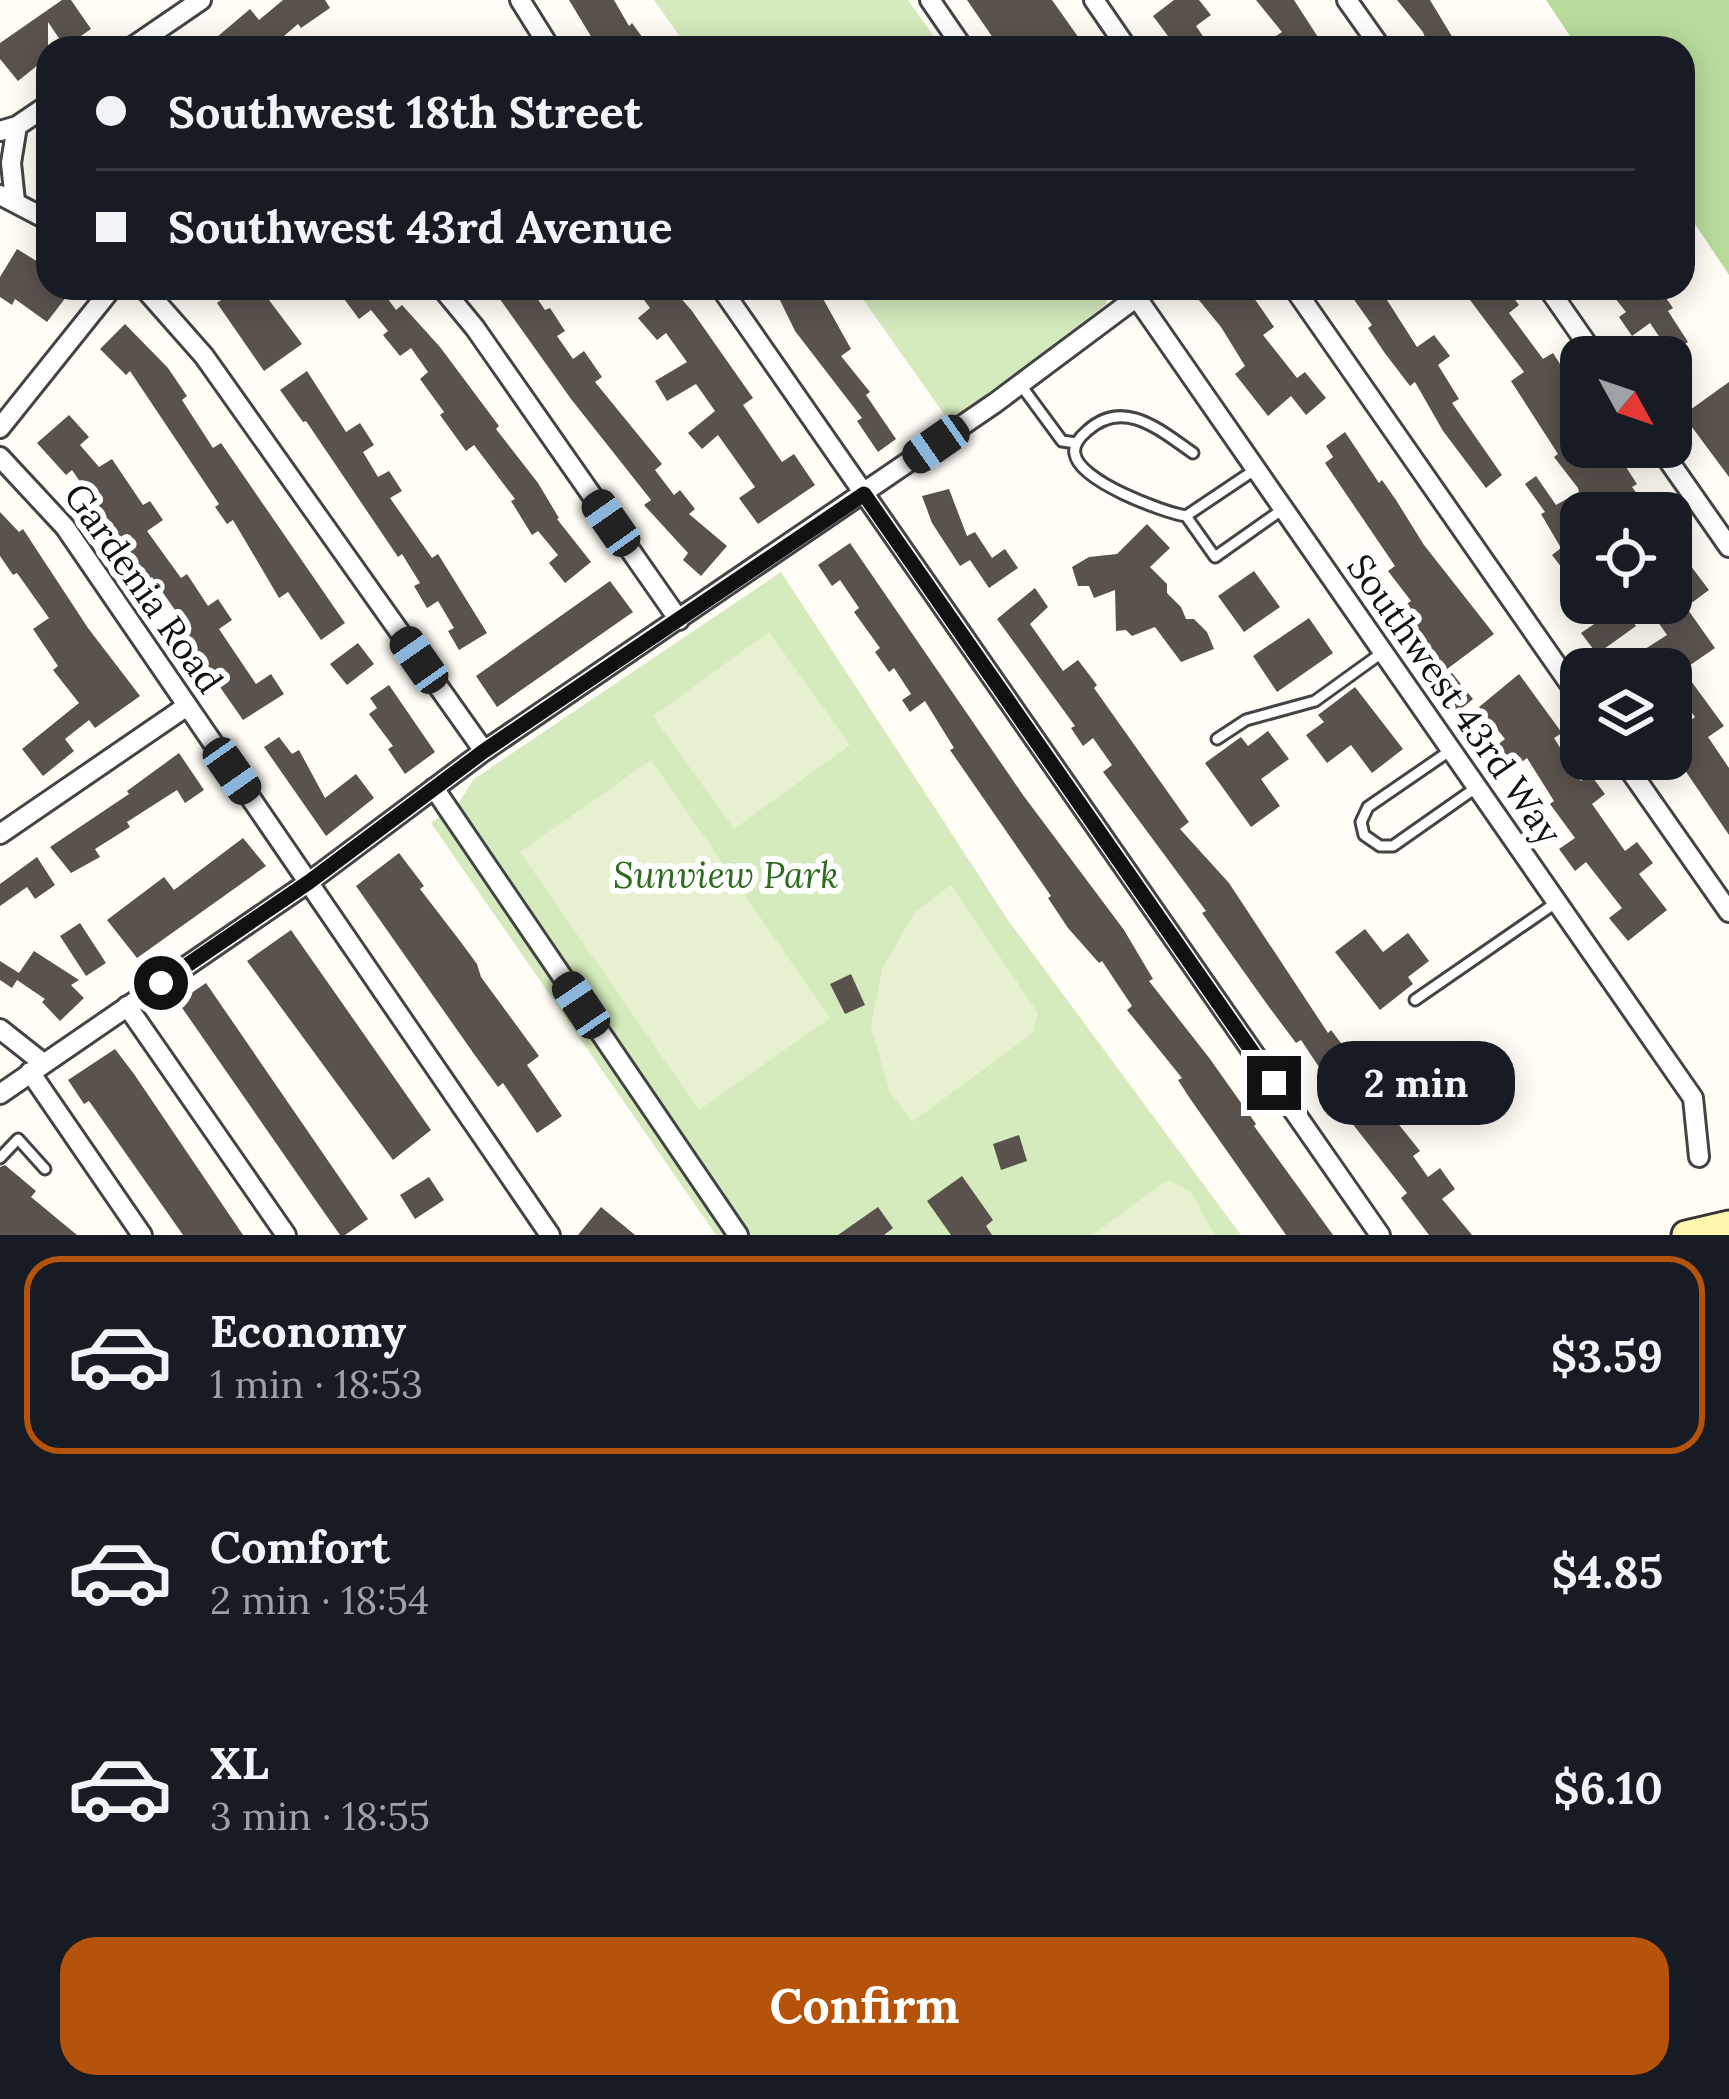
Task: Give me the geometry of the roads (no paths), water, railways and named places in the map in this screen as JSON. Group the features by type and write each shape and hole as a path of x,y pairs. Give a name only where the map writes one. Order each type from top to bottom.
{"main road":[{"path":"1686,1235 1729,1225"}],"street":[{"path":"148,36 201,0"},
{"path":"520,0 542,36"},
{"path":"930,0 955,36"},
{"path":"1094,0 1119,36"},
{"path":"1347,0 1372,36"},
{"path":"36,112 8,129 8,198 36,213"},
{"path":"0,428 102,300"},
{"path":"161,300 484,751"},
{"path":"452,300 679,620"},
{"path":"729,300 1380,1235"},
{"path":"0,1094 309,882 484,751 864,494 1020,384 1127,300"},
{"name":"Southwest 43rd Way","path":"1144,300 1693,1098 1699,1157"},
{"path":"1302,300 1560,670"},
{"path":"1557,300 1582,336"},
{"name":"Gardenia Road","path":"0,457 65,527 550,1235"},
{"path":"1674,468 1729,548"},
{"path":"4,823 187,706"},
{"path":"1637,780 1729,912"},
{"path":"434,788 738,1235"},
{"path":"128,1006 286,1235"},
{"path":"0,1030 36,1067 142,1235"}],"lane":[{"path":"1020,384 1062,441 1076,443"},
{"path":"1193,453 1150,423 1126,414 1104,419 1076,443 1075,455 1080,465 1108,485 1159,511 1186,516 1215,557 1283,508"},
{"path":"1186,516 1256,469"},
{"path":"1216,739 1246,719 1315,701 1383,652"},
{"path":"1450,749 1368,807 1361,822 1364,835 1380,847 1393,846 1477,787"},
{"path":"1415,1000 1557,902"},
{"path":"0,1158 18,1139 45,1169"}],"park label":[{"name":"Sunview Park","path":"726,875"}]}
